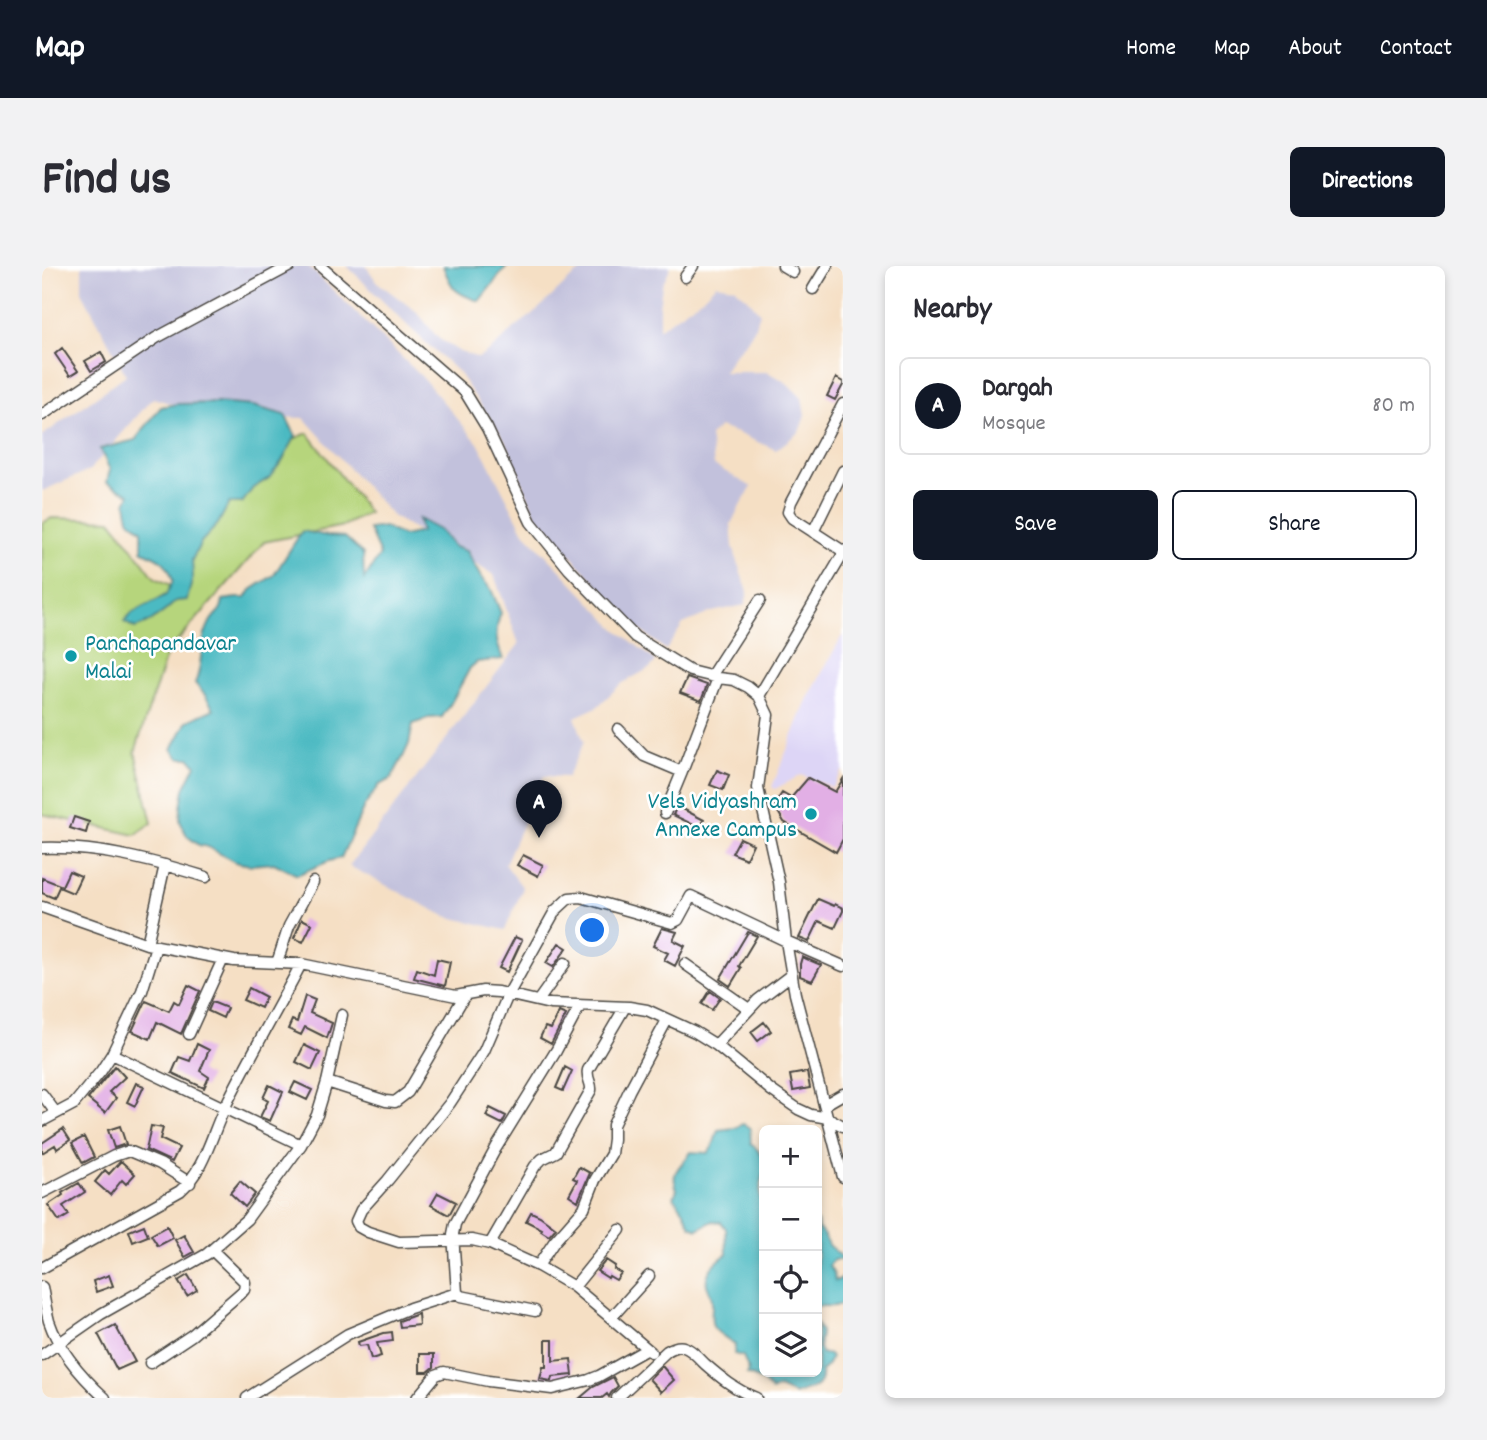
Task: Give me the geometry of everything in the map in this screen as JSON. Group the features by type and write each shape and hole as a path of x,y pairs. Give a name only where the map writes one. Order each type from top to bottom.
{"street":[{"path":"42,415 156,338 290,266"},
{"path":"320,266 465,392 487,428 531,522 569,569 635,637 690,671 734,680 759,695 768,715 758,788 779,882 791,975 843,1177"},
{"path":"685,277 693,266"},
{"path":"813,289 827,266"},
{"path":"841,550 789,516 788,509 843,404"},
{"path":"813,532 843,471"},
{"path":"759,695 841,550 843,535"},
{"path":"665,813 714,677 761,600"},
{"path":"618,729 644,756 682,772"},
{"path":"42,848 91,849 206,877"},
{"path":"42,1122 74,1104 112,1054 142,990 165,865"},
{"path":"277,963 289,926 313,882"},
{"path":"659,1359 574,1287 538,1266 490,1244 472,1240 400,1242 368,1232 359,1227 356,1221 361,1210 450,1103 484,1051 508,995 555,911 569,898 581,897 675,923 691,896 843,967"},
{"path":"42,907 152,945 223,959 302,964 456,996 482,991 550,1004 647,1010 716,1045 798,1109 828,1118 843,1126"},
{"path":"189,1034 223,959"},
{"path":"538,1001 565,963"},
{"path":"42,1268 190,1183 200,1168 224,1108 302,964"},
{"path":"685,964 749,1009"},
{"path":"716,1045 758,1000 791,975"},
{"path":"327,1082 395,1102 408,1091 419,1075 465,995"},
{"path":"457,1293 453,1241 455,1224 496,1148 556,1051 580,1006"},
{"path":"490,1244 535,1166 556,1152 591,1090 588,1070 625,1007"},
{"path":"42,1355 101,1314 212,1250 247,1219 301,1145 317,1115 342,1015"},
{"path":"538,1266 554,1242 584,1208 595,1180 611,1154 613,1125 667,1020"},
{"path":"112,1054 301,1145"},
{"path":"42,1094 56,1113"},
{"path":"824,1105 843,1094"},
{"path":"42,1193 129,1151 160,1164 190,1183"},
{"path":"574,1287 620,1230"},
{"path":"150,1363 192,1335 244,1290 245,1282 212,1250"},
{"path":"611,1318 649,1276"},
{"path":"42,1287 50,1321 59,1342 76,1368 105,1398"},
{"path":"457,1293 535,1311"},
{"path":"247,1398 348,1334 410,1308 457,1293"},
{"path":"617,1398 667,1351 681,1346 733,1387 756,1398"},
{"path":"424,1396 436,1375 444,1372 491,1382 552,1389 599,1376 647,1349"}],"shaded area":[{"path":"82,266 308,266 422,377 478,443 524,532 615,628 656,661 650,668 621,684 597,707 575,717 584,742 567,777 544,776 505,864 523,888 505,930 445,916 349,866 519,644 494,575 393,517 304,418 205,414 153,398 90,470 42,491 42,436 126,375 82,292"},
{"path":"347,266 366,266 377,282 417,312 438,338 460,352 479,358 588,266 671,266 662,286 659,329 702,298 716,284 734,287 760,313 746,342 723,372 766,372 779,378 802,398 805,416 799,432 776,450 719,427 710,436 714,465 752,487 731,524 733,546 748,591 745,605 712,612 683,624 666,650 637,628 537,519 506,442 458,372"},
{"path":"843,634 843,770 832,787 801,775 775,789 772,787 807,700"}],"green space":[{"path":"308,433 369,513 343,526 264,542 167,653 135,752 152,823 135,835 42,814 42,523 52,518 111,520 155,578 180,589 190,543 283,443"}],"water":[{"path":"443,266 507,266 479,301 455,289"},
{"path":"217,403 253,406 285,415 296,436 269,478 253,488 242,503 229,503 218,524 201,542 192,560 193,577 187,600 176,601 157,617 135,628 124,622 133,612 166,595 173,581 162,561 142,550 142,530 129,519 126,503 130,494 107,482 110,470 100,449 135,440 161,407"},
{"path":"418,519 439,530 454,547 466,551 491,589 501,613 497,637 503,659 477,662 470,668 442,717 413,724 403,757 391,779 379,785 364,807 341,858 297,875 274,863 250,865 235,862 199,845 187,836 180,821 184,789 196,765 190,758 179,758 172,749 187,721 214,709 195,683 205,634 223,600 246,598 251,590 274,575 302,531 345,537 363,554 364,579 380,555 369,529 384,527 403,536 421,532"},
{"path":"743,1124 750,1128 751,1144 759,1151 759,1377 821,1377 817,1385 794,1395 779,1388 772,1391 747,1374 749,1371 743,1356 734,1354 735,1345 714,1328 707,1276 712,1267 727,1254 726,1229 721,1222 713,1221 698,1229 691,1226 674,1197 677,1189 676,1173 691,1152 708,1153 718,1130"},
{"path":"822,1233 828,1245 843,1258 843,1261 836,1259 829,1266 835,1281 843,1278 843,1304 824,1306"},
{"path":"822,1353 831,1358 822,1370"}],"building":[{"path":"62,348 78,371 70,376 55,354"},
{"path":"101,352 106,362 91,371 85,361"},
{"path":"836,378 843,382 843,385 835,400 827,396"},
{"path":"687,678 707,685 701,701 680,693"},
{"path":"717,770 729,775 723,790 710,785"},
{"name":"Vels Vidyashram Annexe Campus","path":"808,778 835,792 843,779 843,839 836,852 784,822 774,805 782,793 791,798"},
{"path":"677,806 704,820 700,828 673,815"},
{"path":"74,817 89,822 86,833 70,828"},
{"path":"740,838 753,844 746,859 732,853"},
{"path":"523,855 543,865 538,876 517,865"},
{"path":"69,871 81,876 73,893 61,888"},
{"path":"42,878 60,885 54,898 42,893"},
{"path":"818,899 834,906 835,904 843,908 843,911 835,928 819,921 809,942 799,938"},
{"path":"302,919 312,924 303,942 294,938"},
{"path":"662,928 677,932 673,940 685,946 675,966 664,960 668,953 653,946"},
{"path":"748,932 757,936 730,986 720,979"},
{"path":"515,937 522,940 507,972 499,968"},
{"path":"559,943 567,948 553,967 546,963"},
{"path":"802,957 821,965 812,981 800,976"},
{"path":"437,959 450,962 445,986 414,978 417,969 434,975"},
{"path":"188,985 200,991 181,1034 157,1022 150,1039 132,1031 146,1001 169,1011 174,1001 179,1004"},
{"path":"249,988 266,997 261,1008 243,1000"},
{"path":"710,991 720,998 712,1010 702,1004"},
{"path":"305,996 315,1000 310,1013 332,1023 327,1038 305,1027 301,1035 288,1029 292,1020 297,1022"},
{"path":"212,1002 227,1008 223,1018 208,1011"},
{"path":"559,1012 566,1015 551,1044 540,1038 545,1027 551,1029"},
{"path":"764,1022 771,1031 758,1041 751,1032"},
{"path":"197,1044 209,1050 200,1071 209,1077 204,1088 172,1073 179,1057 190,1061"},
{"path":"304,1045 320,1053 312,1070 296,1062"},
{"path":"115,1066 125,1077 109,1092 116,1098 105,1113 88,1099"},
{"path":"565,1067 572,1071 563,1091 556,1088"},
{"path":"807,1072 810,1088 793,1091 790,1075"},
{"path":"295,1082 312,1090 307,1100 290,1092"},
{"path":"136,1083 144,1086 135,1106 127,1102"},
{"path":"269,1085 283,1092 270,1121 260,1117 268,1101 263,1098"},
{"path":"490,1108 506,1116 502,1124 486,1116"},
{"path":"120,1126 126,1144 114,1148 108,1130"},
{"path":"151,1126 163,1128 160,1139 179,1148 172,1162 146,1150"},
{"path":"63,1129 70,1140 57,1149 55,1145 42,1153 42,1143"},
{"path":"84,1137 94,1157 83,1163 72,1143"},
{"path":"120,1162 135,1174 126,1184 122,1180 110,1195 95,1182 105,1170 109,1174"},
{"path":"579,1167 590,1173 578,1201 569,1195 577,1180 573,1178"},
{"path":"240,1181 255,1194 245,1207 230,1193"},
{"path":"79,1183 85,1192 63,1206 69,1215 59,1221 48,1205"},
{"path":"438,1193 456,1202 449,1215 431,1205"},
{"path":"531,1212 556,1228 549,1236 526,1221"},
{"path":"144,1225 148,1236 133,1242 129,1231"},
{"path":"167,1226 173,1238 158,1246 151,1235"},
{"path":"184,1235 194,1252 185,1257 175,1240"},
{"path":"606,1260 621,1273 616,1280 597,1271"},
{"path":"109,1275 113,1286 96,1292 93,1281"},
{"path":"188,1275 197,1290 187,1296 178,1281"},
{"path":"418,1314 419,1325 400,1327 399,1321"},
{"path":"115,1325 135,1362 117,1370 98,1334"},
{"path":"392,1332 393,1341 377,1343 381,1356 371,1359 367,1345 359,1346 358,1342"},
{"path":"546,1340 553,1340 553,1361 571,1359 573,1375 552,1377 551,1381 540,1379 543,1367 546,1367"},
{"path":"420,1354 434,1354 434,1367 428,1372 420,1372"},
{"path":"662,1366 674,1380 661,1392 649,1379"},
{"path":"613,1377 618,1386 609,1397 607,1394 602,1398 580,1398 593,1387"}],"place":[{"name":"Panchapandavar Malai","path":"71,656"},
{"name":"Vels Vidyashram Annexe Campus","path":"811,814"},
{"name":"Dargah","path":"539,838"}]}
